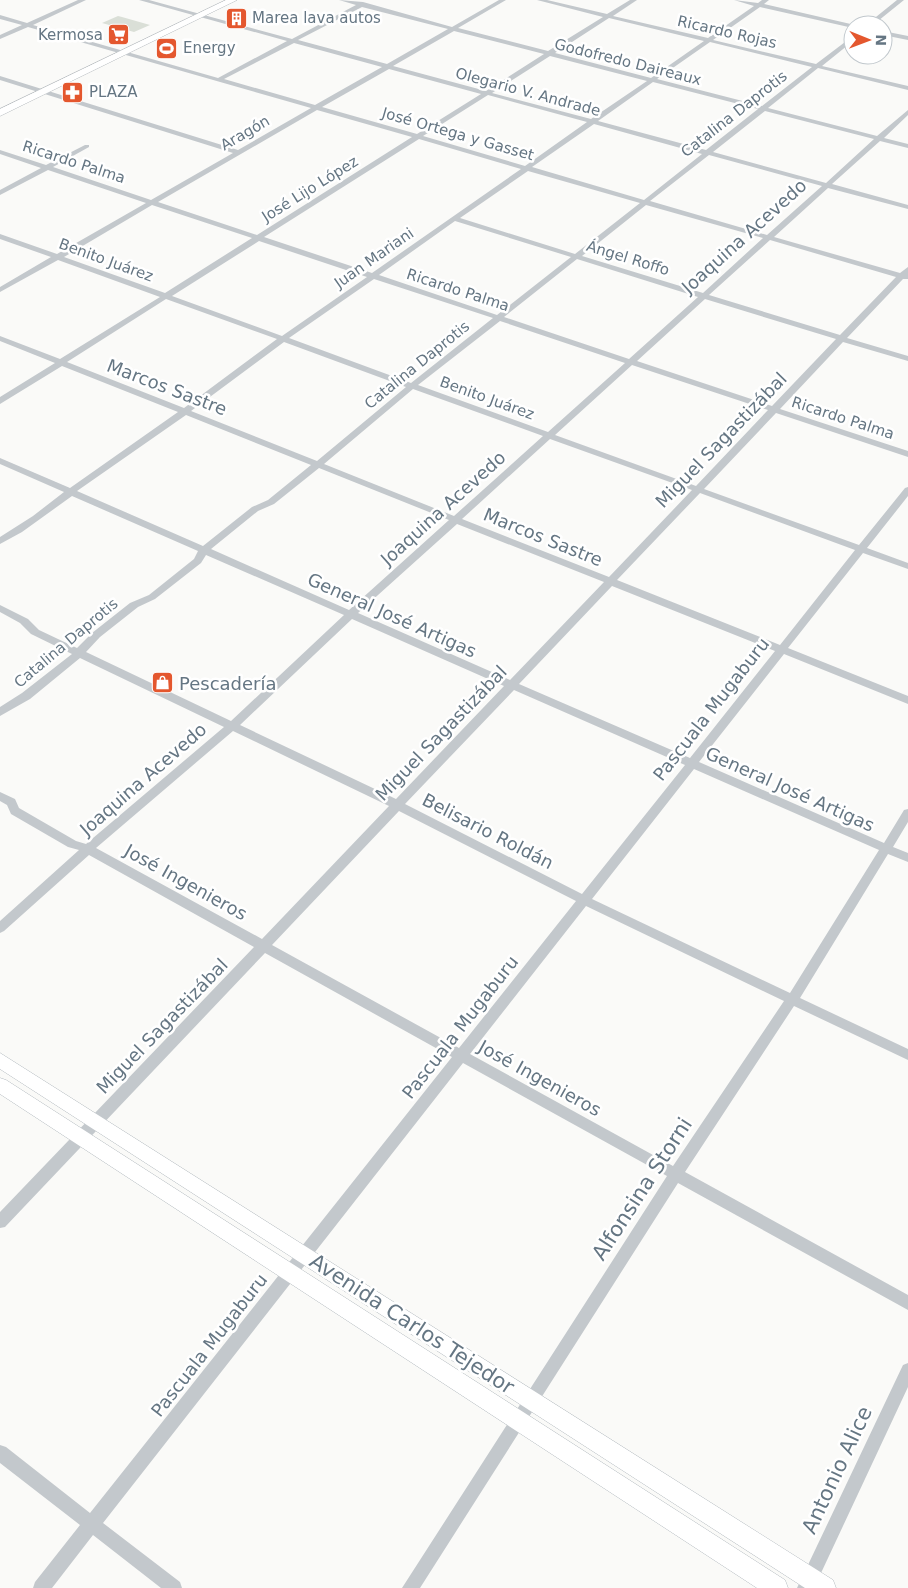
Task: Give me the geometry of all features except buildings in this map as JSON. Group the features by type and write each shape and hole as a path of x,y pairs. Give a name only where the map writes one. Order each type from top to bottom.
{"main road":[{"path":"196,15 220,0"},
{"path":"0,106 40,90 196,15 233,0"},
{"path":"0,113 40,90"},
{"name":"Avenida Carlos Tejedor","path":"0,1060 531,1400 813,1585"},
{"name":"Avenida Carlos Tejedor","path":"0,1085 777,1588"}],"street":[{"path":"0,37 83,0"},
{"name":"Olegario V. Andrade","path":"142,0 908,207"},
{"name":"Godofredo Daireaux","path":"342,0 451,30 908,146"},
{"path":"218,80 370,0"},
{"name":"Aragón","path":"0,290 503,0"},
{"name":"Ricardo Rojas","path":"540,0 908,88"},
{"name":"José Lijo López","path":"0,401 634,0"},
{"path":"738,0 762,2 843,23"},
{"path":"882,15 901,0"},
{"name":"Juan Mariani","path":"0,541 20,530 72,493 88,477 118,456 141,444 283,339 762,2"},
{"name":"José Ortega y Gasset","path":"0,17 768,238 906,274"},
{"path":"893,34 908,38"},
{"name":"Catalina Daprotis","path":"0,712 26,696 80,652 96,634 134,605 152,597 198,561 204,550 255,509 272,502 412,386 843,46"},
{"path":"0,78 238,152"},
{"name":"Joaquina Acevedo","path":"0,928 88,849 231,727 351,614 908,112"},
{"path":"0,193 87,146"},
{"name":"Ricardo Palma","path":"0,152 908,454"},
{"name":"Ángel Roffo","path":"454,219 908,359"},
{"name":"Benito Juárez","path":"0,236 908,566"},
{"name":"Miguel Sagastizábal","path":"0,1222 396,804 512,685 842,338 906,274"},
{"name":"Marcos Sastre","path":"0,338 318,463 908,700"},
{"name":"General José Artigas","path":"0,461 908,858"},
{"name":"Pascuala Mugaburu","path":"41,1588 908,490"},
{"name":"Belisario Roldán","path":"0,608 24,621 35,632 396,804 584,900 793,998 908,1055"},
{"name":"José Ingenieros","path":"0,796 11,802 15,811 72,844 88,849 908,1303"},
{"name":"Alfonsina Storni","path":"410,1588 676,1174 793,998 908,813"},
{"name":"Antonio Alice","path":"813,1585 908,1370"},
{"path":"0,1453 174,1588"}],"shaded area":[{"path":"118,16 150,25 134,32 102,23"}],"place":[{"name":"Marea lava autos","path":"236,18"},
{"name":"Kermosa","path":"119,35"},
{"name":"Energy","path":"167,48"},
{"name":"PLAZA","path":"73,92"},
{"name":"Pescadería","path":"163,683"}]}
